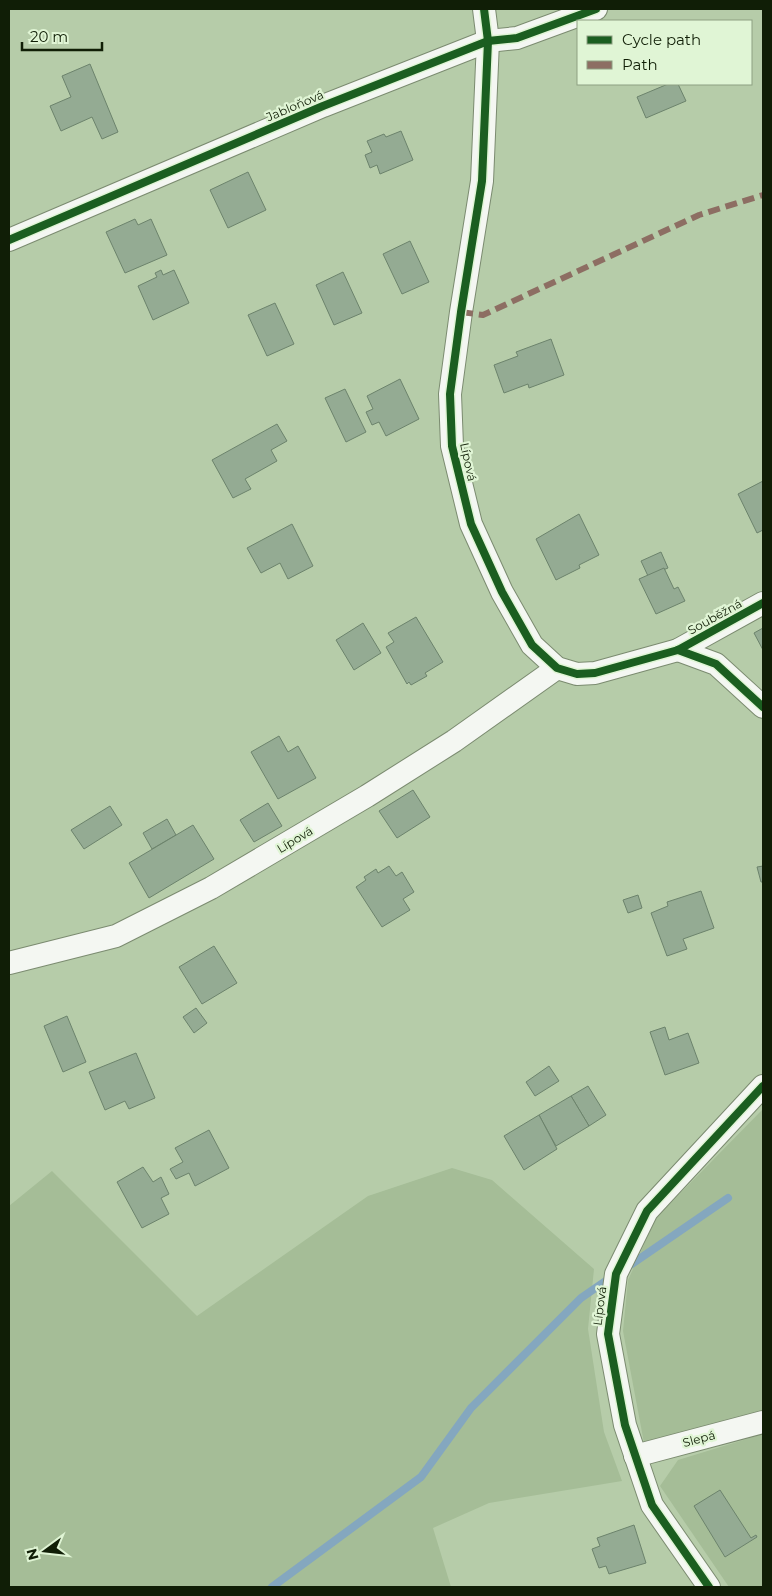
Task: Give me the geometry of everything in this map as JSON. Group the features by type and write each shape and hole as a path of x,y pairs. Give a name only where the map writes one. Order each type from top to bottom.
{"street":[{"name":"Lípová","path":"484,9 488,41 482,181 460,312 450,394 452,446 471,524 502,592 532,645 557,668 577,674 595,673 678,650"},
{"name":"Jabloňová","path":"9,240 323,106 488,41 517,38 596,9"},
{"name":"Souběžná","path":"678,650 763,603"},
{"path":"678,650 716,664 763,707"},
{"name":"Lípová","path":"9,963 116,936 211,888 399,776 454,741 557,668"},
{"name":"Lípová","path":"709,1587 652,1505 626,1425 608,1334 616,1274 647,1211 763,1086"},
{"name":"Slepá","path":"636,1456 763,1422"}],"green space":[{"path":"763,1109 763,1413 644,1443 623,1331 628,1280 656,1218"},
{"path":"452,1168 492,1180 594,1269 588,1329 604,1432 622,1481 489,1503 433,1528 451,1587 9,1587 9,1206 52,1171 197,1316 368,1196"},
{"path":"763,1434 763,1587 729,1587 660,1486 678,1460"}],"building":[{"path":"90,64 118,132 102,139 92,117 61,131 50,106 71,97 62,76"},
{"path":"666,85 678,85 686,101 646,118 637,97"},
{"path":"401,131 413,160 380,174 377,165 370,168 365,155 372,152 367,141 384,134 386,137"},
{"path":"248,172 266,210 228,228 210,190"},
{"path":"135,219 138,225 151,219 167,255 125,273 106,232"},
{"path":"410,241 429,282 402,294 383,254"},
{"path":"161,270 163,275 174,270 189,303 153,320 138,286 157,277 155,273"},
{"path":"343,272 362,313 334,325 316,285"},
{"path":"275,303 294,344 267,356 248,315"},
{"path":"551,339 564,375 529,388 528,384 504,393 494,365 518,356 516,352"},
{"path":"400,379 419,419 386,436 379,422 372,425 366,412 373,409 367,396"},
{"path":"345,389 366,432 346,442 325,398"},
{"path":"277,424 287,441 271,450 277,461 245,479 251,489 233,498 212,460"},
{"path":"763,481 763,530 757,533 738,494"},
{"path":"579,514 599,555 579,565 580,568 556,580 536,539"},
{"path":"292,524 313,566 288,579 280,563 261,573 247,548"},
{"path":"661,552 668,568 648,576 641,561"},
{"path":"664,568 674,589 678,587 685,601 656,614 639,579"},
{"path":"416,617 443,662 425,673 427,676 411,685 409,682 407,684 386,647 394,642 388,633"},
{"path":"363,623 381,653 354,670 336,640"},
{"path":"763,628 763,650 754,633"},
{"path":"279,736 288,752 298,746 316,778 278,799 251,752"},
{"path":"413,790 430,817 397,838 379,811"},
{"path":"268,803 282,826 254,842 240,820"},
{"path":"110,806 122,825 84,849 71,830"},
{"path":"167,819 176,835 152,849 143,833"},
{"path":"193,825 214,859 149,898 129,863"},
{"path":"389,866 396,876 402,872 414,892 403,899 410,910 382,927 356,887 366,880 364,877 376,869 378,873"},
{"path":"763,866 763,882 761,882 757,867"},
{"path":"701,891 714,928 683,939 687,949 667,956 651,913 668,906 667,902"},
{"path":"638,895 642,908 628,913 623,900"},
{"path":"214,946 237,983 202,1004 179,967"},
{"path":"196,1008 207,1023 194,1033 183,1017"},
{"path":"67,1016 86,1062 63,1072 44,1026"},
{"path":"665,1027 669,1040 688,1033 699,1063 665,1075 650,1032"},
{"path":"136,1053 155,1098 129,1109 125,1101 105,1110 89,1072"},
{"path":"549,1066 559,1081 535,1096 526,1082"},
{"path":"588,1086 606,1115 589,1126 571,1096"},
{"path":"571,1096 589,1126 556,1146 539,1115"},
{"path":"539,1115 557,1149 524,1170 504,1136"},
{"path":"209,1130 229,1168 195,1186 189,1173 176,1179 170,1169 183,1162 175,1148"},
{"path":"143,1167 153,1182 161,1177 169,1194 161,1198 169,1214 142,1228 117,1182"},
{"path":"720,1490 751,1538 756,1535 757,1537 725,1557 694,1506"},
{"path":"634,1525 646,1563 609,1574 606,1566 599,1568 592,1549 600,1546 597,1538"}],"waterway":[{"path":"626,1268 728,1198"},
{"path":"272,1587 421,1477 471,1408 581,1298 610,1278"}],"marked path":[{"path":"461,312 483,315 699,215 763,195"}],"cycle path":[{"path":"484,9 488,41 482,181 450,394 452,446 471,524 502,592 532,645 557,668 577,674 595,673 678,650 763,603"},
{"path":"9,240 323,106 488,41 517,38 596,9"},
{"path":"678,650 716,664 763,707"},
{"path":"709,1587 652,1505 625,1425 608,1334 616,1274 647,1211 763,1086"}]}
